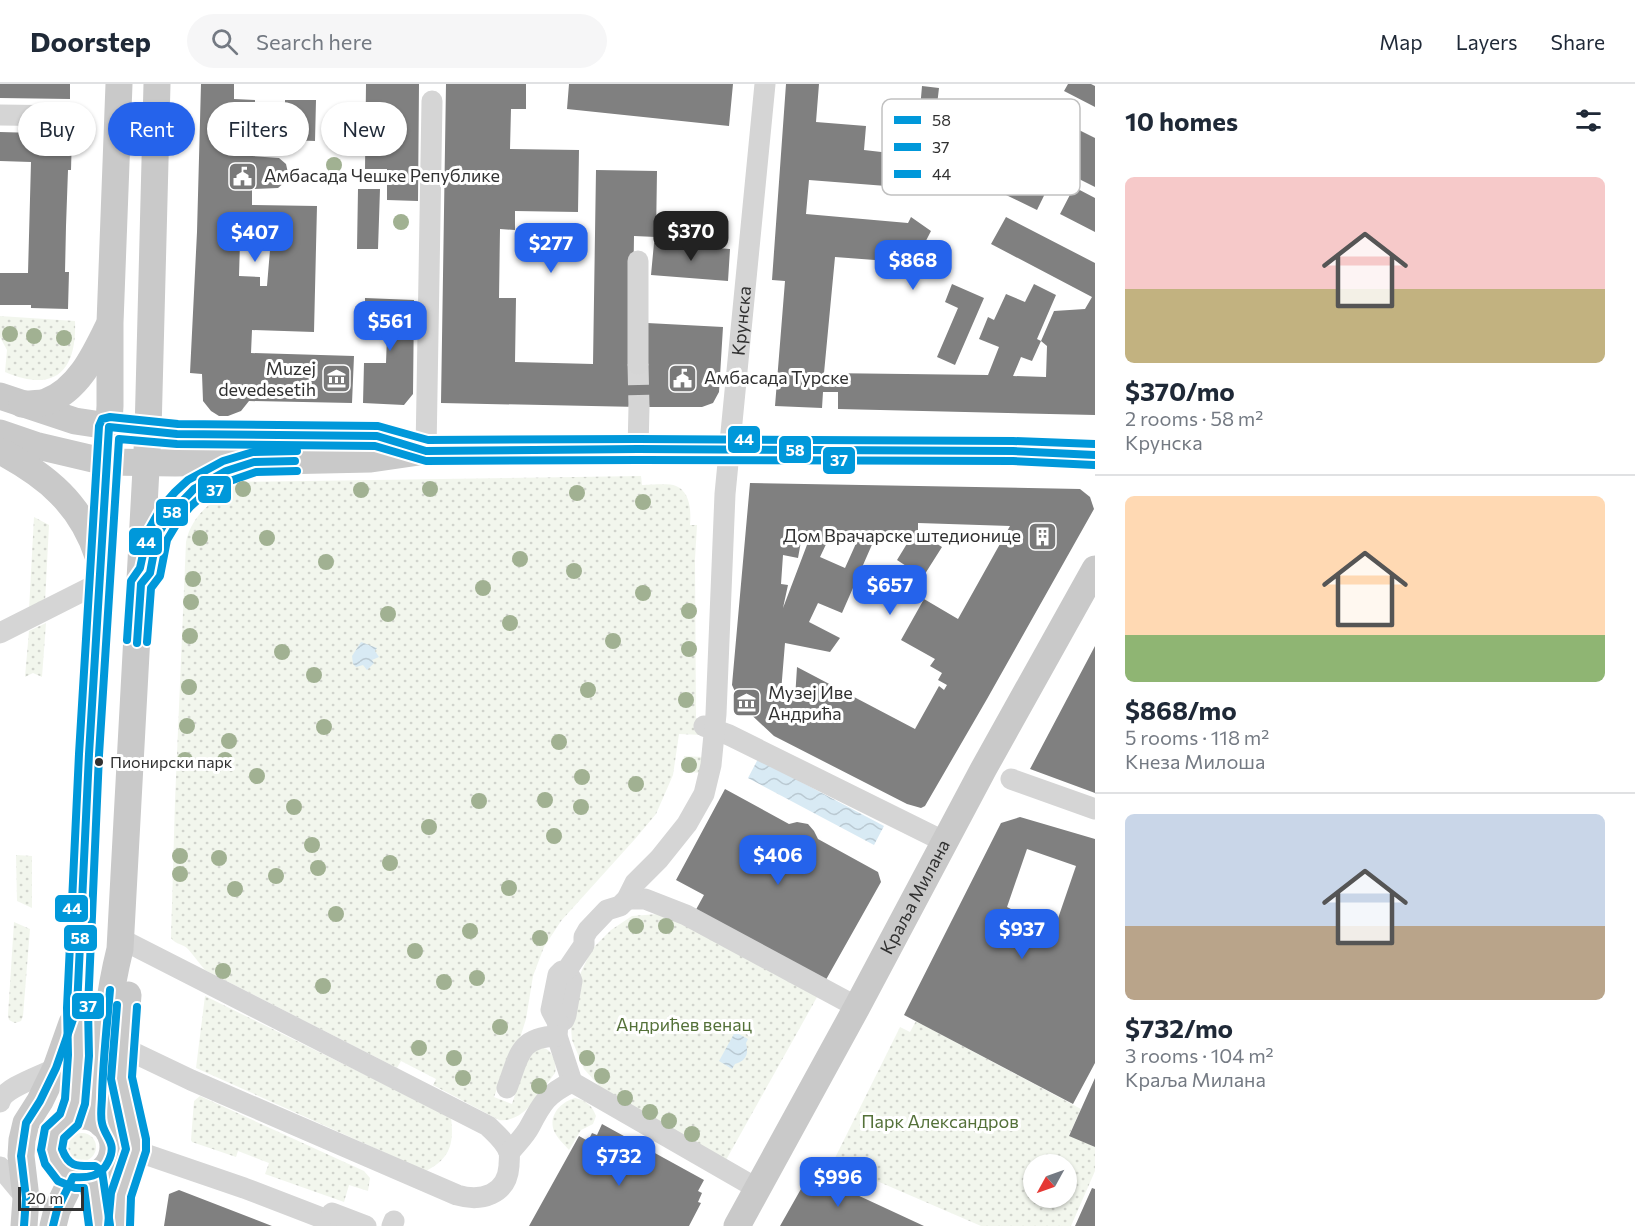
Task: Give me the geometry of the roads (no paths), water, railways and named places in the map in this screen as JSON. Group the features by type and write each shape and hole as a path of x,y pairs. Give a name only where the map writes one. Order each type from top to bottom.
{"main road":[{"path":"69,1120 75,1101 79,1055 77,1008 88,765 109,427 110,323 119,84"},
{"path":"102,1124 103,1064 109,1002 120,944 141,584 148,432 157,84"},
{"path":"11,400 44,403 64,391 93,358 110,323"},
{"path":"11,400 75,422 148,432 377,436 426,451"},
{"path":"0,433 38,446 106,462 175,464 371,459 426,451 638,449 1013,451 1095,454"},
{"path":"0,451 42,476 67,498 85,526 100,574"},
{"path":"141,584 150,573 157,536 170,514 183,499 194,489 226,471 254,462"},
{"name":"Краља Милана","path":"737,1226 1095,569"},
{"path":"106,1223 119,1210 136,1151 136,1141 121,1078 128,994 127,972 120,944"},
{"path":"24,1226 26,1198 21,1156 26,1123 56,1068 77,1008"},
{"path":"55,1218 83,1177 102,1171 112,1153 109,1132 102,1124 82,1116 69,1120 55,1132 51,1150 58,1167 83,1177 106,1223"},
{"path":"55,1218 69,1206 83,1207 106,1223"}],"street":[{"name":"Крунска","path":"730,450 765,84"},
{"path":"426,451 432,101"},
{"path":"0,115 18,115"},
{"path":"638,261 638,364"},
{"path":"638,449 639,407"},
{"path":"730,450 711,765 704,794 673,844 635,883 623,902 618,919 597,940 584,945 567,970 558,975 551,1010 572,1082 758,1189"},
{"path":"0,633 100,574"},
{"path":"712,723 945,842"},
{"path":"1016,781 1095,809"},
{"path":"623,902 645,899 686,915 857,1007"},
{"path":"120,944 488,1126 500,1137 509,1153 508,1172 502,1185 491,1195 473,1200 457,1195 191,1080 124,1048"},
{"path":"507,1088 520,1053 525,1046 531,1040 558,1029"},
{"path":"0,1102 0,1096 10,1089 56,1068"},
{"path":"509,1153 530,1126 534,1115 545,1099 559,1088 572,1082"},
{"path":"136,1151 244,1188 344,1226"},
{"path":"0,1167 26,1198"},
{"path":"244,1188 258,1184 366,1226"}],"water":[{"path":"361,642 377,648 375,651 379,657 372,660 374,663 367,670 363,665 356,667 353,664 352,656"},
{"path":"758,759 884,826 874,845 748,778"},
{"path":"735,1032 748,1039 746,1056 732,1069 719,1061"}],"tunnel":[{"path":"638,364 639,407"}],"place":[{"name":"Амбасада Чешке Републике","path":"243,176"},
{"name":"Амбасада Турске","path":"683,378"},
{"name":"Muzej devedesetih","path":"337,379"},
{"name":"Дом Врачарске штедионице","path":"1042,536"},
{"name":"Музеј Иве Андрића","path":"747,703"},
{"name":"Пионирски парк","path":"99,762"}],"park label":[{"name":"Андрићев венац","path":"684,1025"},
{"name":"Парк Александров","path":"940,1122"}]}
